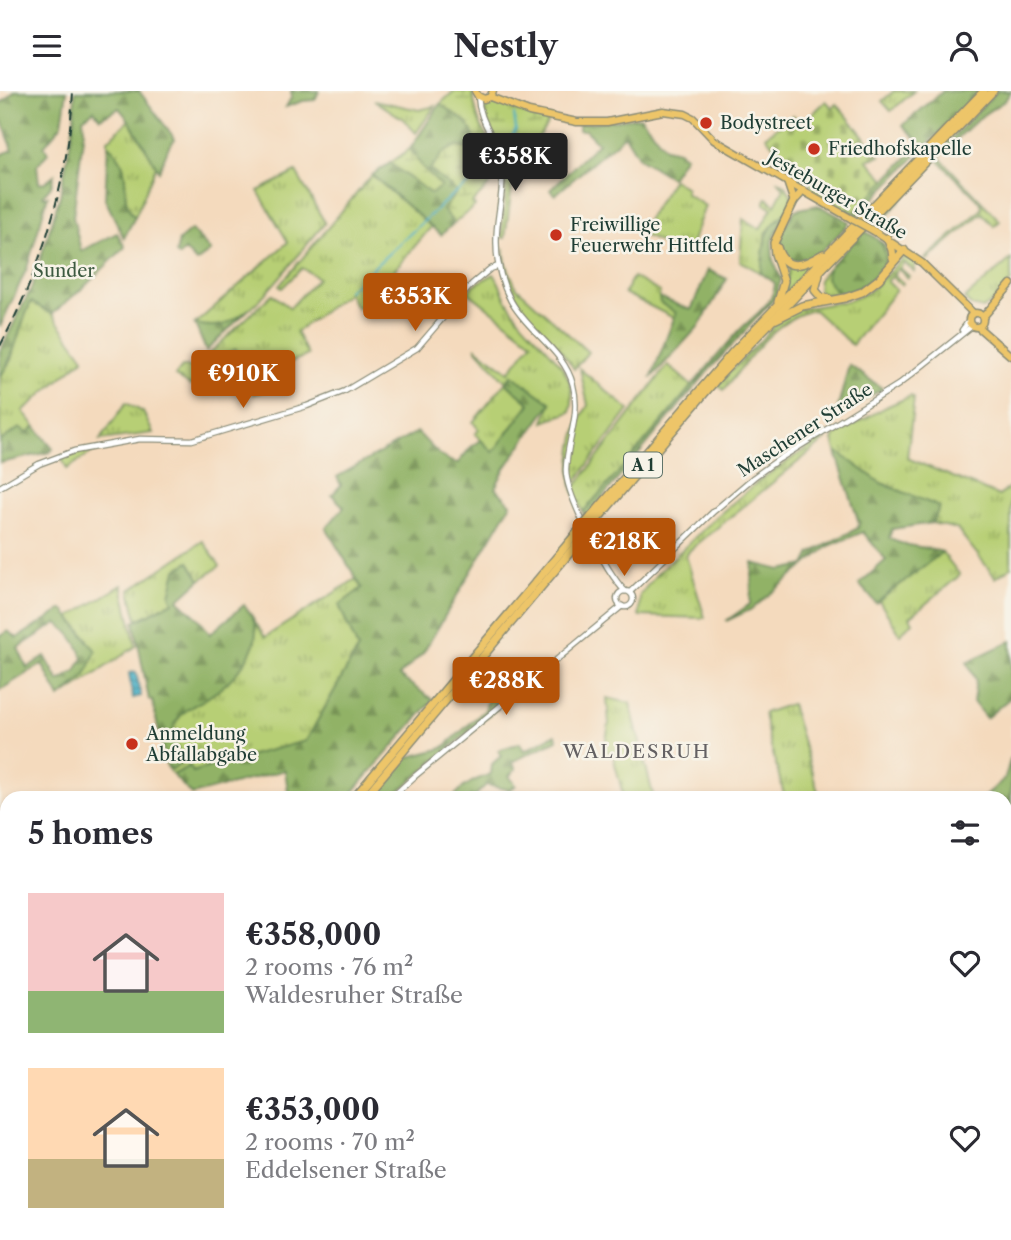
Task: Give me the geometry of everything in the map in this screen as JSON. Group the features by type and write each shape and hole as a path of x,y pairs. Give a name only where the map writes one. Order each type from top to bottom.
{"highway":[{"name":"A 1","path":"370,791 707,380 984,91"},
{"name":"A 1","path":"593,519 720,375 993,91"},
{"path":"788,183 793,204"},
{"path":"772,312 784,285 775,254 775,243 793,204 803,191"},
{"path":"778,235 779,253 792,265 805,264 832,250"},
{"path":"887,238 892,257 888,267"},
{"path":"892,257 902,249"},
{"path":"767,325 798,307 852,296 867,289 902,249"},
{"path":"828,262 814,287 821,297 833,300"},
{"name":"A 1","path":"360,791 580,536"},
{"path":"479,667 486,652"},
{"path":"389,767 406,755"}],"main road":[{"name":"Jesteburger Straße","path":"486,94 510,105 563,121 592,123 663,111 685,114 693,118 714,141 902,249 935,275 1011,356"},
{"name":"Maschener Straße","path":"975,320 997,301 1011,283"}],"street":[{"path":"399,791 606,619 627,593 616,580 579,515 568,488 566,460 576,410 570,375 559,357 517,310 507,293 500,269 496,240 502,169 498,151 481,120 486,94"},
{"path":"0,487 39,464 74,451 140,439 192,440 255,419 307,406 345,391 417,348 465,291 490,269 500,269"},
{"name":"Maschener Straße","path":"620,604 631,604 627,593 741,488 779,459 898,385 975,320"}],"green space":[{"name":"Sunder","path":"15,91 67,91 62,124 44,146 48,153 37,165 39,183 54,175 51,186 43,195 48,196 27,268 0,327 0,155 13,150 0,116 0,104"},
{"name":"Sunder","path":"75,91 139,91 175,139 169,146 159,171 119,108 100,118 94,110 83,118 84,129 73,217 81,251 117,233 125,247 52,314 31,302 10,359 0,377 0,351 31,289 60,196 74,123"},
{"path":"291,91 319,91 315,100 286,107 292,96"},
{"path":"454,91 472,91 478,118 497,158 500,174 472,203 475,206 454,223 443,210 457,192 430,170 443,153 456,146 476,150 470,127 440,104"},
{"path":"894,91 914,91 891,111 882,101"},
{"path":"943,91 980,91 856,217 839,207 855,212 921,143 903,125"},
{"path":"997,91 1011,91 1003,102 983,115 955,141 878,226 871,223"},
{"path":"374,100 419,110 435,106 416,133 403,119"},
{"path":"490,101 549,120 534,144 514,138 508,145 509,163 505,164 488,125 485,104"},
{"path":"826,101 833,108 837,104 880,156 867,160 886,180 855,212 839,207 809,189 812,186 807,180 804,183 798,177 766,136 793,115 802,124"},
{"path":"440,104 470,127 476,151 456,146 431,171 457,192 443,210 454,223 441,235 372,175 390,163 431,194 441,186 423,168 410,149"},
{"path":"641,117 665,148 685,156 671,178 639,158 625,135 555,195 550,190 598,143 585,130 579,130 579,124"},
{"path":"129,120 156,166 135,217 126,201 122,164 108,145 108,140"},
{"path":"514,138 534,144 513,179 505,238 501,237 506,193 505,164 509,163 508,145"},
{"path":"108,145 122,164 126,201 135,217 124,238 105,199"},
{"path":"410,149 423,168 441,186 431,194 390,163"},
{"path":"940,158 1000,221 994,226 982,213 927,260 925,259 982,209 981,203 938,160"},
{"path":"296,172 325,223 251,308 227,324 211,327 195,324 288,242 258,191"},
{"path":"372,175 431,227 375,293 357,308 348,293 296,332 308,355 284,365 279,388 254,394 236,349 211,361 208,355 272,294 290,308 318,278 302,268 282,288 279,286"},
{"path":"673,179 686,188 685,193 705,206 687,255 639,233"},
{"path":"777,180 785,185 792,196 787,211 766,233 761,273 740,261 743,219 760,229 772,208 765,204 765,201 767,198 775,205 784,188"},
{"path":"818,205 850,222 816,255 797,261 788,258 779,248 781,234 795,210"},
{"path":"787,211 772,241 773,260 781,279 776,297 710,369 585,518 583,512 738,332 771,298 775,283 761,273 764,245 768,232"},
{"path":"191,230 211,251 196,262 185,250 179,256 176,254 179,240"},
{"path":"864,231 878,240 884,250 885,260 880,269 862,286 838,294 826,278 828,268"},
{"path":"879,240 887,249 888,260 882,272 871,282 844,295 830,295 818,290 819,279 828,268 841,294 863,285 884,246"},
{"path":"504,248 506,264 516,287 588,352 574,369 518,300 505,269"},
{"path":"905,256 916,262 914,271 904,262 900,268 908,278 898,269 893,274 903,283 901,285 892,277 887,281 896,290 852,345 814,310 786,322 774,331 724,390 718,385 779,321 799,309 848,301 869,292"},
{"path":"1011,259 1011,281 995,300 983,309 972,306 964,299"},
{"path":"817,260 783,296 790,267"},
{"path":"708,270 727,279 699,326 651,378 676,313 660,303 659,297 691,310"},
{"path":"494,274 518,317 565,371 572,397 570,412 544,422 551,403 512,375 506,383 530,403 493,453 475,434 479,430 473,422 506,382 475,347 509,372 532,342 468,292 474,285"},
{"path":"633,277 660,292 659,297 676,313 674,318 624,293"},
{"path":"31,302 52,314 84,358 23,411 35,426 28,433 20,428 0,441 0,377 11,360 22,321"},
{"path":"249,309 206,351 195,324 224,324"},
{"path":"668,365 692,386 583,512 573,490"},
{"path":"849,365 883,389 836,415"},
{"path":"182,367 196,367 203,381 191,386 175,376"},
{"path":"580,369 629,410 572,486 574,444 580,420 588,405"},
{"path":"512,375 551,403 505,468 495,488 511,504 423,653 399,676 433,700 354,791 288,791 285,770 207,791 188,791 173,775 190,766 193,772 306,741 358,649 339,605 362,588 326,528 344,507 332,495 341,485 337,477 417,432 452,462 458,463 471,447 481,440 493,452 530,404 506,383"},
{"path":"911,396 914,398 907,458 999,496 1011,486 1011,567 996,578 957,529 932,523 939,507 881,483 838,453 837,455 833,440 836,435"},
{"path":"126,403 143,412 153,433 100,440"},
{"path":"35,426 53,449 50,452 0,463 0,441 20,428 28,433"},
{"path":"825,440 690,550 686,556 705,618 639,616 640,595 656,575 715,518 760,480 818,441"},
{"path":"91,449 92,452 67,469 61,457"},
{"path":"838,452 881,483 940,507 932,523 892,529 889,538 942,552 876,603 859,584 886,560 863,532 829,546 752,609 726,621 750,604 753,563 781,570 805,565 811,553 858,528 859,523"},
{"path":"203,541 220,566 200,580 190,563 174,602 137,620 130,590"},
{"path":"942,552 960,575 910,617 913,622 900,634 879,601"},
{"path":"189,562 200,580 178,600 199,619 210,634 244,605 253,618 256,629 255,641 244,664 226,684 184,713 174,726 174,740 185,761 172,769 166,765 152,700 149,700 134,622 173,602 170,595 176,570"},
{"path":"356,579 362,589 340,605 358,649 306,741 193,772 189,766 173,775 166,765 173,769 179,751 174,744 173,727 184,711 208,697 255,643 254,620 265,637"},
{"path":"122,585 136,646 66,694 86,675 88,639 70,617"},
{"path":"63,609 96,651 86,675 60,698 42,664 0,690 0,636 8,631 17,638","holes":["57,623 76,642 83,658 76,671 59,681 45,656 27,668 18,648"]},
{"path":"1011,641 1011,697 986,718 973,702 976,680 967,662"},
{"path":"491,695 498,707 399,791 376,791 406,758 443,748 485,710"},
{"path":"607,698 630,703 652,791 622,791 612,752 604,751 609,724"},
{"path":"791,704 818,791 783,791 764,713"},
{"path":"556,734 557,740 512,762 516,769 509,776 516,785 510,790 486,785 480,791 459,791 475,780 491,774 492,764 501,756 498,750 520,743 524,751"},
{"path":"1011,757 1011,791 991,791 1005,778"}],"water":[{"path":"523,142 531,147 518,163 515,158 519,153 513,155 510,148 512,144"},
{"path":"136,672 141,696 133,698 129,673"}],"waterway":[{"path":"509,162 506,146 516,129 514,115"},
{"path":"348,291 452,195 496,166"}],"railway":[{"path":"0,346 29,286 51,223 66,157 73,91"}],"place":[{"name":"Bodystreet","path":"706,123"},
{"name":"Friedhofskapelle","path":"814,149"},
{"name":"Freiwillige Feuerwehr Hittfeld","path":"556,235"},
{"name":"Anmeldung Abfallabgabe","path":"132,744"}],"district":[{"name":"WALDESRUH","path":"637,751"}]}
